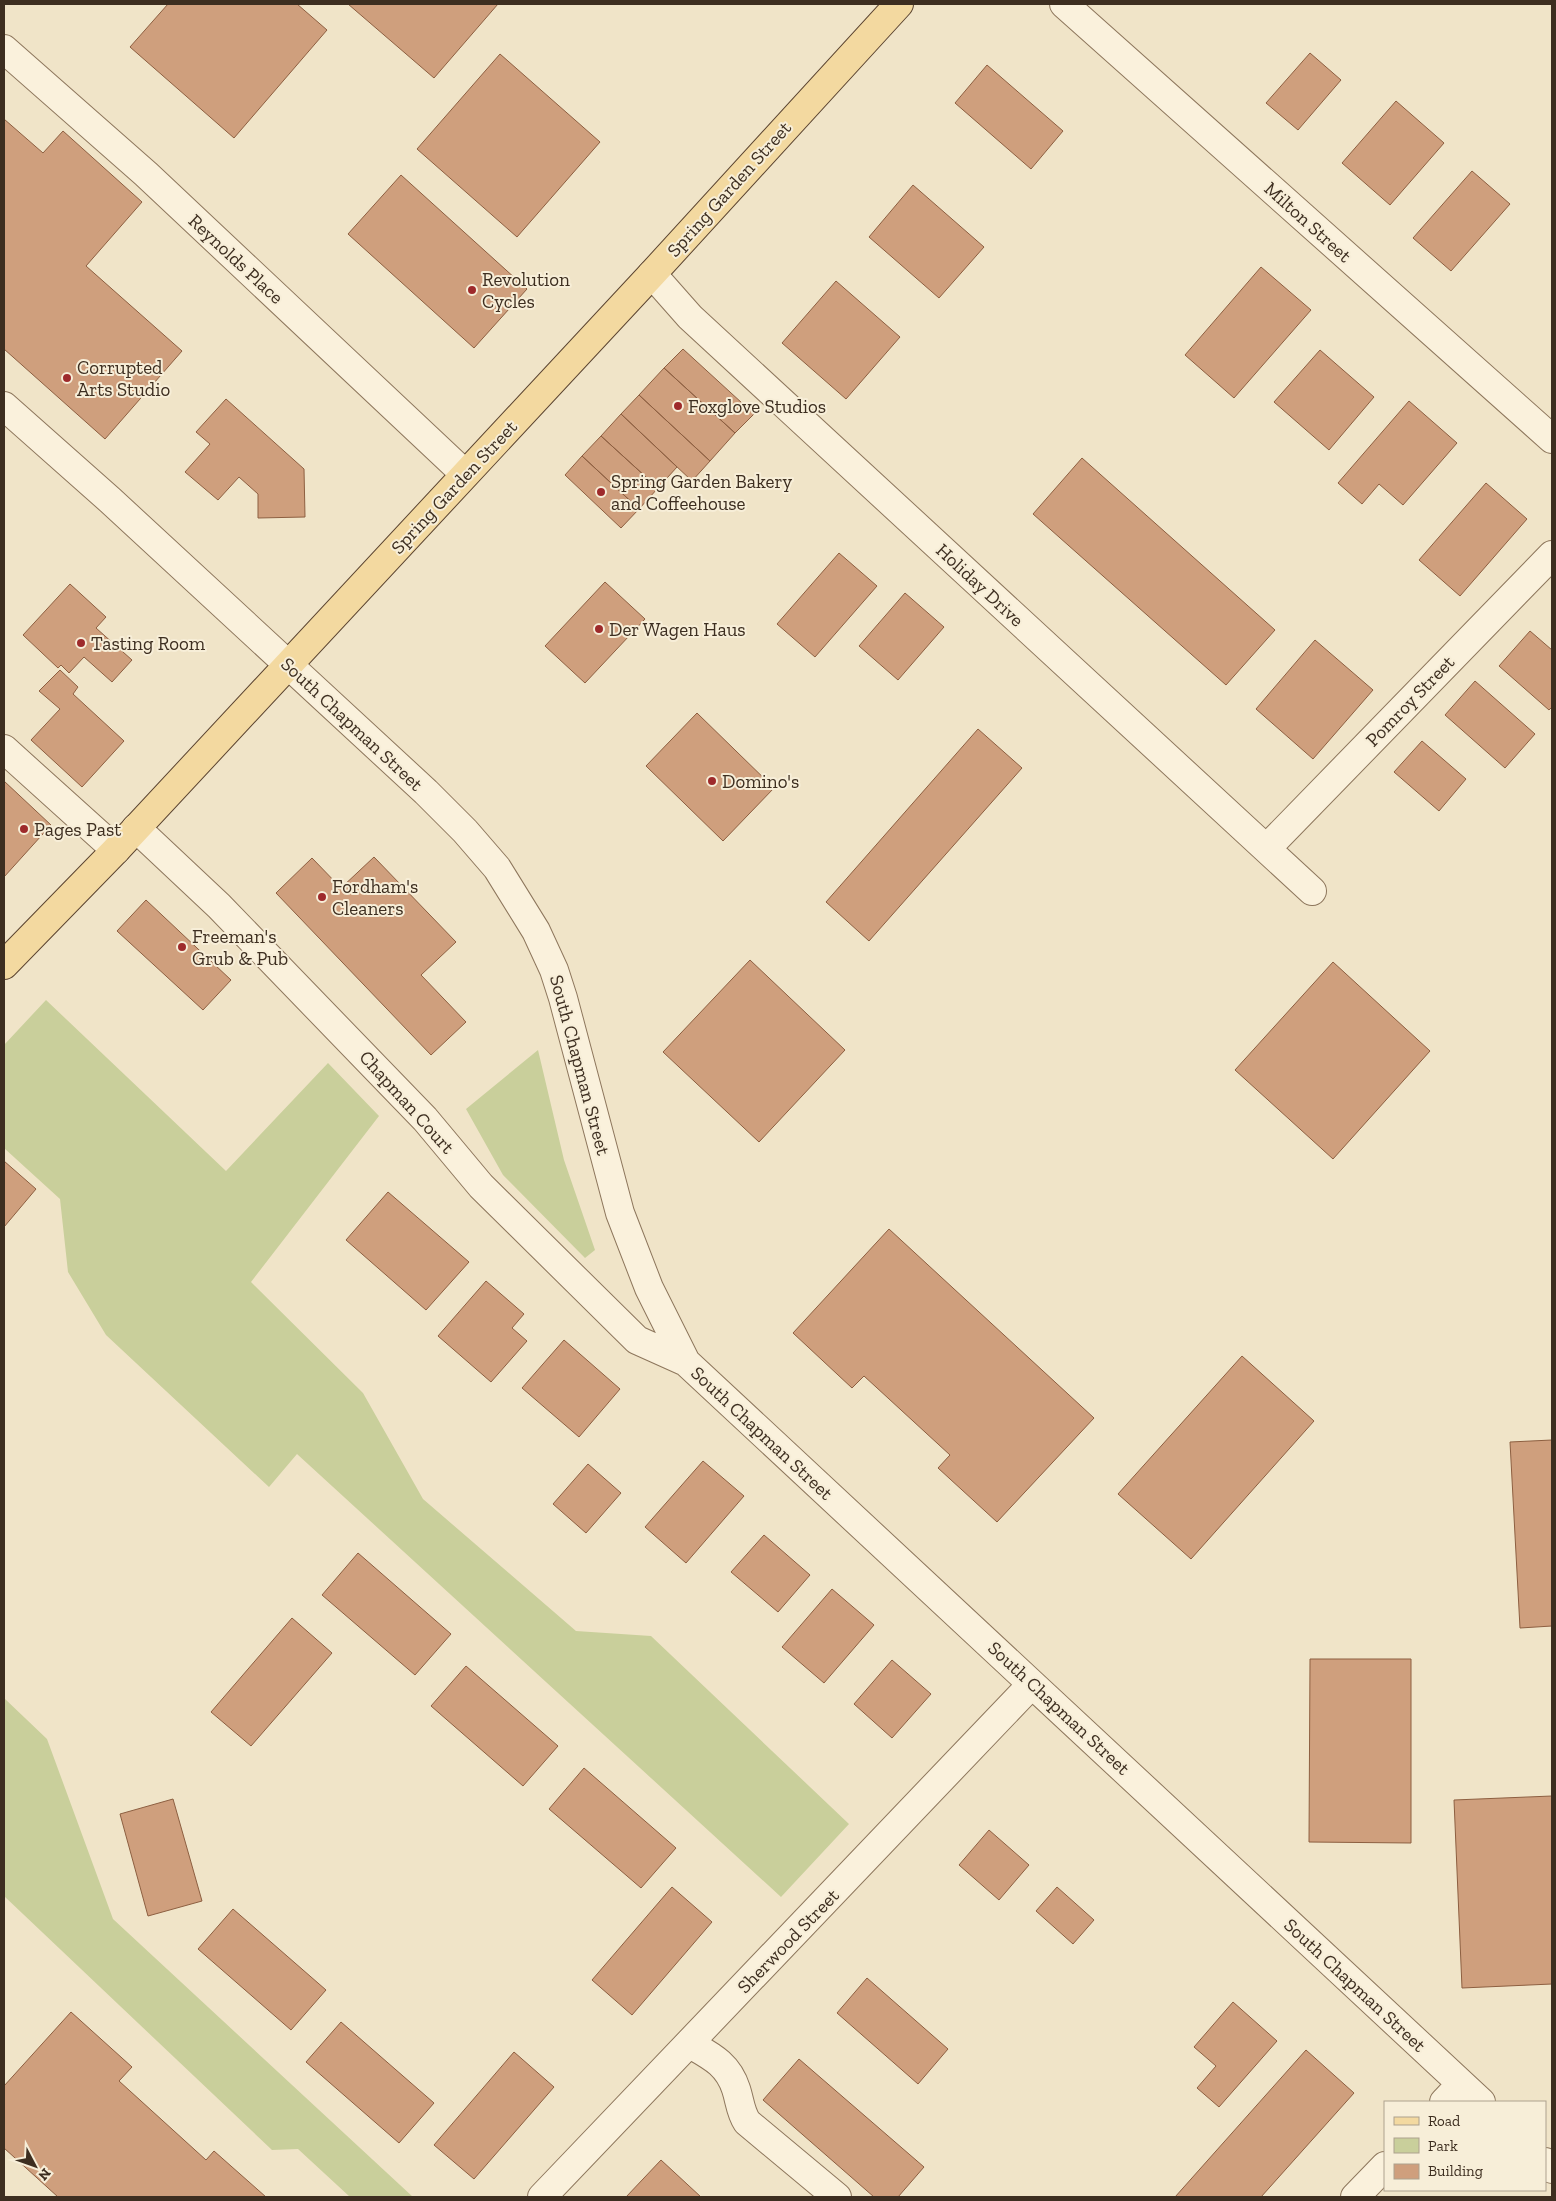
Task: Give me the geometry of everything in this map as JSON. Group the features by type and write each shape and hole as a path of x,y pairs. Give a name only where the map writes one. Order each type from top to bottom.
{"main road":[{"name":"Spring Garden Street","path":"4,966 116,850 466,474 899,4"}],"street":[{"name":"Milton Street","path":"1064,4 1552,439"},
{"name":"Reynolds Place","path":"4,48 146,174 466,474"},
{"name":"Holiday Drive","path":"652,274 690,317 1267,848 1312,892"},
{"name":"South Chapman Street","path":"4,406 110,500 420,786 465,831 497,868 536,930 554,970 620,1213 649,1288 686,1362 1032,1684 1462,2096"},
{"name":"Pomroy Street","path":"1267,848 1552,555"},
{"path":"4,749 116,850"},
{"name":"Chapman Court","path":"136,828 219,906 425,1119 481,1186 637,1340 686,1362"},
{"name":"Sherwood Street","path":"542,2197 1032,1684"},
{"path":"690,2044 722,2063 736,2088 741,2112 747,2122 837,2197"},
{"path":"1355,2197 1384,2167"}],"green space":[{"path":"46,1000 226,1171 328,1063 379,1116 251,1282 363,1393 423,1499 576,1631 651,1636 849,1824 781,1897 297,1454 269,1487 106,1335 68,1272 60,1199 4,1148 4,1045"},
{"path":"538,1050 564,1160 595,1250 585,1258 503,1175 466,1109"},
{"path":"4,1698 47,1739 113,1919 413,2197 350,2197 298,2149 272,2150 4,1896"}],"building":[{"path":"168,4 297,4 327,30 234,138 130,47"},
{"path":"348,4 498,4 434,78"},
{"path":"1310,53 1341,80 1298,130 1266,103"},
{"path":"500,54 600,142 517,237 417,149"},
{"path":"987,65 1063,131 1031,169 955,103"},
{"path":"1396,101 1444,143 1390,205 1342,163"},
{"path":"4,119 43,153 63,131 142,202 86,266 182,351 105,439 4,349"},
{"path":"1472,171 1510,204 1451,271 1413,238"},
{"path":"401,175 527,289 474,348 348,234"},
{"path":"913,185 984,247 939,298 869,237"},
{"path":"1261,267 1311,310 1234,398 1185,355"},
{"path":"836,281 900,337 846,399 782,343"},
{"path":"683,349 754,414 735,433 664,368"},
{"path":"1320,350 1374,397 1329,450 1274,402"},
{"path":"664,368 735,433 710,461 639,395"},
{"path":"639,395 710,461 692,481 621,414"},
{"path":"226,399 304,469 305,517 258,518 258,494 239,477 218,500 185,472 210,444 196,432"},
{"path":"1409,401 1457,443 1403,505 1379,484 1362,504 1338,483"},
{"path":"621,414 677,467 658,488 601,436"},
{"path":"601,436 658,488 639,509 582,456"},
{"path":"582,456 639,509 621,528 565,475"},
{"path":"1082,458 1275,630 1226,685 1033,514"},
{"path":"1486,483 1527,519 1460,596 1419,560"},
{"path":"839,553 877,586 815,657 777,624"},
{"path":"605,582 645,619 585,683 545,646"},
{"path":"70,584 106,617 96,628 132,660 112,682 84,657 69,673 61,665 58,668 23,635"},
{"path":"905,593 944,627 898,680 859,646"},
{"path":"1530,631 1552,650 1552,707 1549,710 1499,666"},
{"path":"1315,640 1373,690 1313,759 1256,709"},
{"path":"60,670 78,687 73,694 124,741 82,787 31,740 60,709 39,691"},
{"path":"1475,681 1535,734 1505,768 1445,715"},
{"path":"697,713 774,788 723,841 646,766"},
{"path":"978,729 1022,768 869,941 826,902"},
{"path":"1422,741 1466,779 1439,811 1394,772"},
{"path":"4,781 51,825 4,877"},
{"path":"374,857 456,942 421,975 466,1022 431,1055 276,893 312,858 341,888"},
{"path":"146,900 231,980 203,1010 117,931"},
{"path":"750,960 845,1050 759,1142 663,1052"},
{"path":"1333,962 1430,1051 1333,1159 1235,1070"},
{"path":"4,1161 36,1189 4,1227"},
{"path":"388,1192 469,1262 426,1310 346,1240"},
{"path":"889,1229 1094,1418 997,1522 938,1468 950,1455 864,1376 852,1388 793,1333"},
{"path":"486,1281 524,1314 512,1328 527,1341 491,1382 438,1336"},
{"path":"564,1340 620,1389 579,1437 522,1388"},
{"path":"1242,1356 1314,1421 1191,1559 1118,1494"},
{"path":"1552,1440 1552,1626 1520,1628 1510,1442"},
{"path":"703,1461 744,1496 686,1563 645,1527"},
{"path":"588,1464 621,1493 586,1533 553,1504"},
{"path":"764,1535 810,1575 778,1612 731,1572"},
{"path":"358,1553 451,1634 415,1675 322,1595"},
{"path":"832,1589 874,1625 824,1683 782,1647"},
{"path":"292,1618 332,1653 251,1746 211,1712"},
{"path":"1310,1659 1411,1659 1411,1843 1309,1842"},
{"path":"892,1660 931,1694 892,1738 854,1704"},
{"path":"466,1666 558,1746 523,1786 431,1706"},
{"path":"584,1768 676,1848 641,1888 549,1809"},
{"path":"1552,1796 1552,1984 1462,1988 1454,1800"},
{"path":"173,1799 202,1901 148,1916 120,1814"},
{"path":"989,1830 1029,1865 999,1900 959,1865"},
{"path":"672,1887 712,1922 632,2015 592,1980"},
{"path":"1057,1887 1094,1920 1073,1944 1036,1911"},
{"path":"233,1909 326,1990 291,2030 198,1949"},
{"path":"867,1978 948,2049 918,2084 837,2013"},
{"path":"1233,2002 1277,2041 1219,2107 1197,2088 1216,2066 1194,2047"},
{"path":"71,2012 132,2067 119,2081 206,2160 214,2151 266,2197 58,2197 4,2148 4,2086"},
{"path":"341,2022 434,2103 399,2143 306,2062"},
{"path":"1306,2050 1354,2093 1261,2197 1175,2197"},
{"path":"514,2052 554,2087 474,2179 434,2145"},
{"path":"799,2059 924,2167 898,2197 874,2197 763,2100"},
{"path":"661,2160 701,2197 626,2197"}],"place":[{"name":"Revolution Cycles","path":"472,290"},
{"name":"Corrupted Arts Studio","path":"67,378"},
{"name":"Foxglove Studios","path":"678,406"},
{"name":"Spring Garden Bakery and Coffeehouse","path":"601,492"},
{"name":"Der Wagen Haus","path":"599,629"},
{"name":"Tasting Room","path":"81,643"},
{"name":"Domino's","path":"712,781"},
{"name":"Pages Past","path":"24,829"},
{"name":"Fordham's Cleaners","path":"322,897"},
{"name":"Freeman's Grub & Pub","path":"182,947"}]}
